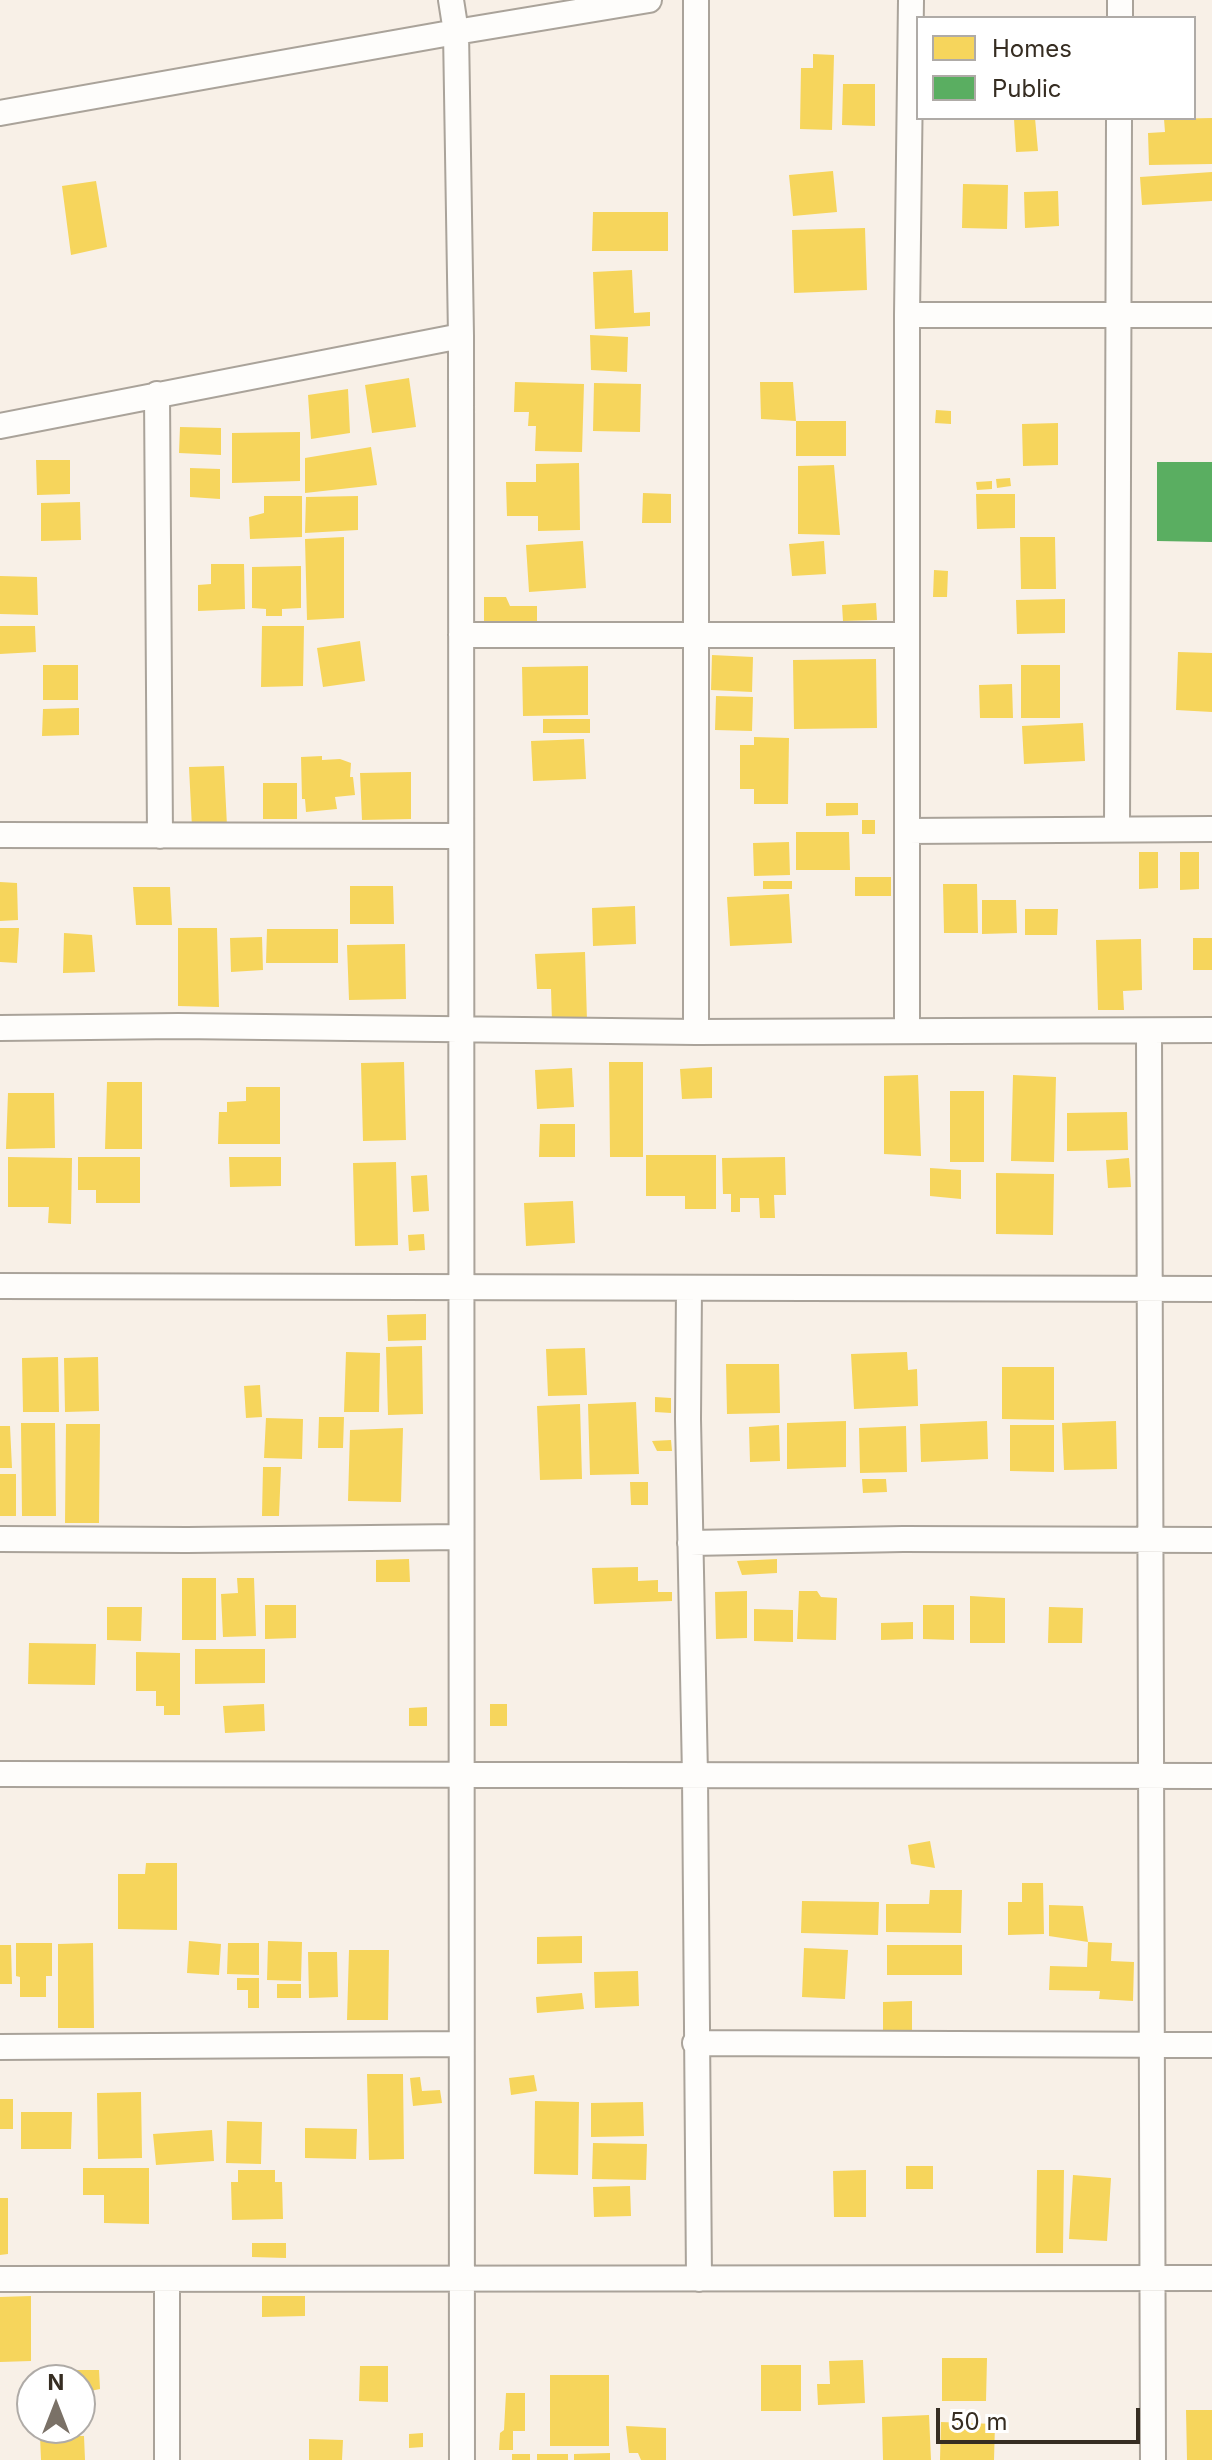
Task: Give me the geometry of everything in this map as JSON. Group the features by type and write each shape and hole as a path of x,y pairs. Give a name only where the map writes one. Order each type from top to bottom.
{"street":[{"path":"451,0 456,32 461,336 462,2460"},
{"path":"0,113 649,0"},
{"path":"696,0 696,1032"},
{"path":"907,1031 907,315 911,0"},
{"path":"1117,828 1119,120"},
{"path":"907,315 1212,315"},
{"path":"0,426 461,336"},
{"path":"157,394 160,836"},
{"path":"461,635 907,635"},
{"path":"907,831 1212,829"},
{"path":"0,835 461,836"},
{"path":"0,1028 178,1026 696,1032 1212,1030"},
{"path":"1149,1031 1153,2460"},
{"path":"0,1286 1212,1289"},
{"path":"689,1288 699,2279"},
{"path":"0,1539 461,1537"},
{"path":"690,1543 903,1539 1212,1540"},
{"path":"0,1774 1212,1776"},
{"path":"695,2043 1212,2045"},
{"path":"0,2047 461,2044"},
{"path":"0,2279 1212,2278"},
{"path":"167,2279 167,2460"}],"building: Homes":[{"path":"813,54 834,55 832,130 800,129 801,68 813,68"},
{"path":"843,84 875,84 875,126 842,125"},
{"path":"1212,118 1212,164 1149,165 1148,133 1165,132 1164,120"},
{"path":"1014,120 1035,120 1038,151 1016,152"},
{"path":"833,171 837,212 793,216 789,175"},
{"path":"1212,172 1212,201 1142,205 1140,177"},
{"path":"96,181 107,247 71,255 62,186"},
{"path":"963,184 1008,185 1007,229 962,228"},
{"path":"1058,191 1059,226 1025,228 1024,192"},
{"path":"593,212 668,212 668,251 592,251"},
{"path":"865,228 867,290 794,293 792,230"},
{"path":"632,270 634,313 650,312 650,326 595,329 593,272"},
{"path":"590,335 628,337 627,372 591,370"},
{"path":"409,378 416,427 372,433 365,385"},
{"path":"515,382 584,384 582,452 535,451 536,426 528,426 529,412 514,412"},
{"path":"760,382 793,382 796,421 761,419"},
{"path":"594,383 641,384 640,432 593,431"},
{"path":"348,389 350,433 311,439 308,395"},
{"path":"936,410 951,411 951,424 935,423"},
{"path":"796,421 846,421 846,456 796,456"},
{"path":"1058,423 1058,465 1023,466 1022,424"},
{"path":"180,427 221,428 221,455 179,453"},
{"path":"300,432 300,481 232,483 232,433"},
{"path":"371,447 377,485 305,493 305,458"},
{"path":"36,460 70,460 70,494 37,495"},
{"path":"579,463 580,530 538,531 538,516 507,516 506,482 536,482 536,464"},
{"path":"834,465 840,535 798,534 798,466"},
{"path":"190,468 220,469 220,499 190,497"},
{"path":"1010,478 1011,486 997,488 996,479"},
{"path":"992,481 992,489 977,490 976,482"},
{"path":"643,493 671,494 671,523 642,523"},
{"path":"976,494 1015,494 1015,528 977,529"},
{"path":"264,496 302,496 302,537 250,539 249,517 264,513"},
{"path":"358,496 358,530 305,533 306,497"},
{"path":"80,502 81,540 41,541 41,503"},
{"path":"344,537 344,618 307,620 305,539"},
{"path":"1020,537 1055,537 1056,589 1021,589"},
{"path":"583,541 586,588 529,592 526,545"},
{"path":"824,541 826,574 792,576 789,544"},
{"path":"211,564 244,564 245,609 198,611 198,585 211,584"},
{"path":"301,566 301,608 282,609 282,616 266,616 266,609 252,608 252,567"},
{"path":"934,570 948,571 947,597 933,597"},
{"path":"0,576 37,577 38,615 0,614"},
{"path":"484,597 506,597 510,606 537,606 537,629 484,629"},
{"path":"1065,599 1065,633 1017,634 1016,600"},
{"path":"876,603 877,620 843,621 842,605"},
{"path":"0,626 35,626 36,652 0,654"},
{"path":"262,626 304,626 303,686 261,687"},
{"path":"360,641 365,681 323,687 317,648"},
{"path":"1178,652 1212,653 1212,712 1176,710"},
{"path":"712,655 753,657 752,692 711,690"},
{"path":"876,659 877,728 794,729 793,660"},
{"path":"43,665 78,665 78,700 43,700"},
{"path":"1021,665 1060,665 1060,718 1021,718"},
{"path":"588,666 588,715 523,716 522,667"},
{"path":"1012,684 1013,718 980,718 979,685"},
{"path":"716,696 753,697 752,731 715,730"},
{"path":"79,708 79,735 42,736 43,709"},
{"path":"543,719 590,719 590,733 543,733"},
{"path":"1083,723 1085,761 1024,764 1022,726"},
{"path":"754,737 789,738 788,804 754,804 754,789 740,789 740,745 754,745"},
{"path":"584,739 586,779 533,781 531,741"},
{"path":"322,756 322,760 340,759 351,763 350,777 353,777 355,795 335,797 337,809 306,812 305,799 302,799 301,757"},
{"path":"224,766 227,826 192,828 189,767"},
{"path":"411,772 411,819 362,820 360,773"},
{"path":"263,783 297,783 297,819 263,819"},
{"path":"826,803 858,803 858,815 826,816"},
{"path":"862,820 875,820 875,834 862,834"},
{"path":"796,832 849,832 850,870 796,870"},
{"path":"789,842 790,875 754,876 753,843"},
{"path":"1139,852 1158,852 1158,888 1139,889"},
{"path":"1180,852 1199,852 1199,889 1180,890"},
{"path":"855,877 891,877 891,896 855,896"},
{"path":"763,881 792,881 792,889 763,889"},
{"path":"0,882 17,883 18,920 0,921"},
{"path":"943,884 977,884 978,933 944,933"},
{"path":"350,886 393,886 394,924 350,924"},
{"path":"133,887 170,887 172,925 136,925"},
{"path":"789,894 792,943 730,946 727,897"},
{"path":"982,900 1016,900 1017,933 982,934"},
{"path":"635,906 636,944 593,946 592,908"},
{"path":"1025,909 1058,909 1057,935 1025,935"},
{"path":"0,928 19,928 17,963 0,962"},
{"path":"178,928 217,928 219,1007 178,1006"},
{"path":"267,929 338,929 338,963 266,963"},
{"path":"64,933 92,935 95,972 63,973"},
{"path":"262,937 263,970 231,972 230,938"},
{"path":"1193,938 1212,938 1212,970 1193,970"},
{"path":"1141,939 1142,990 1123,991 1124,1010 1098,1010 1096,940"},
{"path":"405,944 406,999 349,1000 347,945"},
{"path":"585,952 587,1021 552,1022 551,989 537,989 535,954"},
{"path":"404,1062 406,1140 363,1141 361,1063"},
{"path":"609,1062 643,1062 643,1157 610,1157"},
{"path":"712,1067 712,1098 682,1099 680,1069"},
{"path":"572,1068 574,1107 537,1109 535,1070"},
{"path":"918,1075 921,1156 884,1154 884,1076"},
{"path":"1013,1075 1056,1077 1054,1162 1011,1161"},
{"path":"107,1082 142,1082 142,1149 105,1149"},
{"path":"246,1087 280,1087 280,1144 218,1144 219,1112 227,1112 227,1102 246,1101"},
{"path":"950,1091 984,1091 984,1162 950,1162"},
{"path":"8,1093 54,1093 55,1148 6,1149"},
{"path":"1127,1112 1128,1150 1067,1151 1067,1113"},
{"path":"540,1124 575,1124 575,1157 539,1157"},
{"path":"646,1155 716,1155 716,1209 685,1209 685,1196 646,1196"},
{"path":"8,1157 72,1158 71,1224 48,1223 49,1207 8,1207"},
{"path":"78,1157 140,1157 140,1203 96,1203 96,1190 78,1190"},
{"path":"229,1157 281,1157 281,1186 230,1187"},
{"path":"785,1157 786,1195 774,1195 775,1218 760,1218 759,1198 740,1198 740,1212 731,1212 731,1194 723,1194 722,1158"},
{"path":"1129,1158 1131,1187 1108,1188 1106,1160"},
{"path":"396,1162 398,1245 355,1246 353,1163"},
{"path":"930,1168 961,1170 961,1199 930,1196"},
{"path":"996,1173 1054,1174 1053,1235 996,1234"},
{"path":"427,1175 429,1211 413,1212 411,1176"},
{"path":"573,1201 575,1243 526,1246 524,1203"},
{"path":"424,1234 425,1250 409,1251 408,1235"},
{"path":"426,1314 426,1340 388,1341 387,1315"},
{"path":"422,1346 423,1414 388,1415 386,1347"},
{"path":"585,1348 587,1395 548,1396 546,1349"},
{"path":"346,1352 380,1353 379,1412 344,1412"},
{"path":"907,1352 908,1370 917,1369 918,1406 854,1409 851,1354"},
{"path":"58,1357 59,1412 23,1412 22,1358"},
{"path":"98,1357 99,1411 65,1412 64,1358"},
{"path":"726,1364 779,1364 780,1413 727,1414"},
{"path":"1002,1367 1054,1367 1054,1420 1002,1419"},
{"path":"260,1385 262,1417 246,1418 244,1386"},
{"path":"655,1397 671,1398 671,1413 655,1412"},
{"path":"636,1402 639,1474 590,1475 588,1404"},
{"path":"580,1404 582,1479 540,1480 537,1406"},
{"path":"319,1417 344,1417 343,1448 318,1448"},
{"path":"266,1418 303,1419 302,1459 264,1458"},
{"path":"846,1421 846,1467 787,1469 787,1423"},
{"path":"987,1421 988,1459 921,1462 920,1424"},
{"path":"1116,1421 1117,1469 1064,1470 1062,1423"},
{"path":"21,1423 55,1423 56,1516 22,1516"},
{"path":"66,1424 100,1424 99,1523 65,1523"},
{"path":"779,1425 780,1461 750,1462 749,1427"},
{"path":"1010,1425 1054,1425 1054,1472 1010,1471"},
{"path":"0,1426 10,1426 12,1468 0,1468"},
{"path":"906,1426 907,1472 860,1473 859,1428"},
{"path":"403,1428 401,1502 348,1501 350,1430"},
{"path":"671,1440 672,1451 657,1451 652,1441"},
{"path":"263,1467 281,1467 279,1516 262,1516"},
{"path":"0,1474 16,1474 16,1516 0,1516"},
{"path":"862,1479 886,1479 887,1492 863,1493"},
{"path":"630,1482 648,1482 648,1505 631,1505"},
{"path":"409,1559 410,1582 376,1582 376,1560"},
{"path":"777,1559 777,1573 742,1575 737,1561"},
{"path":"638,1567 638,1581 658,1580 658,1592 672,1592 672,1601 594,1604 592,1568"},
{"path":"182,1578 216,1578 216,1640 182,1640"},
{"path":"237,1578 254,1578 256,1636 223,1637 221,1594 238,1593"},
{"path":"747,1591 747,1638 716,1639 715,1592"},
{"path":"799,1591 817,1591 821,1597 837,1598 836,1640 797,1639"},
{"path":"970,1596 1005,1598 1005,1643 970,1643"},
{"path":"265,1605 296,1605 296,1638 265,1639"},
{"path":"923,1605 954,1605 954,1640 923,1639"},
{"path":"107,1607 142,1607 141,1641 107,1640"},
{"path":"1049,1607 1083,1608 1082,1643 1048,1643"},
{"path":"754,1609 793,1610 793,1642 754,1641"},
{"path":"913,1622 913,1639 881,1640 881,1623"},
{"path":"29,1643 96,1644 95,1685 28,1684"},
{"path":"195,1649 265,1649 265,1683 195,1684"},
{"path":"136,1652 180,1653 180,1715 164,1715 164,1706 156,1706 156,1691 136,1691"},
{"path":"264,1704 265,1731 225,1733 223,1706"},
{"path":"490,1704 507,1704 507,1726 490,1726"},
{"path":"427,1707 427,1726 409,1726 409,1708"},
{"path":"930,1841 935,1868 911,1864 908,1845"},
{"path":"146,1863 177,1863 177,1930 118,1929 118,1874 145,1874"},
{"path":"1022,1883 1043,1883 1044,1934 1008,1935 1008,1902 1022,1902"},
{"path":"930,1890 962,1890 961,1933 886,1932 886,1904 929,1904"},
{"path":"802,1901 879,1902 878,1935 801,1933"},
{"path":"1049,1905 1083,1906 1088,1942 1049,1936"},
{"path":"582,1936 582,1963 537,1964 537,1937"},
{"path":"189,1941 221,1944 219,1975 187,1973"},
{"path":"268,1941 302,1942 301,1981 267,1980"},
{"path":"1088,1942 1112,1943 1111,1961 1134,1962 1133,2001 1099,1999 1100,1991 1049,1990 1050,1966 1087,1967"},
{"path":"16,1943 52,1943 52,1976 46,1976 46,1997 20,1997 20,1977 16,1976"},
{"path":"93,1943 94,2028 58,2028 58,1944"},
{"path":"228,1943 259,1943 259,1975 227,1974"},
{"path":"0,1945 11,1945 12,1984 0,1984"},
{"path":"887,1945 962,1945 962,1975 887,1975"},
{"path":"804,1948 848,1950 845,1999 802,1997"},
{"path":"349,1950 389,1950 388,2020 347,2020"},
{"path":"308,1952 337,1952 338,1997 309,1998"},
{"path":"638,1971 639,2006 595,2008 594,1972"},
{"path":"237,1978 259,1978 259,2008 248,2008 248,1990 237,1990"},
{"path":"277,1984 301,1984 301,1998 277,1998"},
{"path":"582,1993 584,2009 537,2013 536,1997"},
{"path":"912,2001 912,2035 883,2036 883,2002"},
{"path":"367,2074 403,2074 404,2159 369,2160"},
{"path":"534,2075 537,2091 511,2095 509,2078"},
{"path":"420,2077 422,2091 440,2090 442,2103 413,2106 410,2078"},
{"path":"141,2092 142,2158 98,2159 97,2093"},
{"path":"0,2099 13,2099 13,2129 0,2129"},
{"path":"535,2101 579,2102 578,2175 534,2174"},
{"path":"643,2102 644,2136 591,2137 591,2103"},
{"path":"21,2112 72,2112 71,2149 21,2149"},
{"path":"227,2121 262,2122 261,2164 226,2163"},
{"path":"305,2128 357,2129 356,2159 305,2158"},
{"path":"212,2130 214,2161 156,2165 153,2134"},
{"path":"593,2143 647,2144 646,2180 592,2179"},
{"path":"906,2166 933,2166 933,2189 906,2189"},
{"path":"83,2168 149,2168 149,2224 104,2223 104,2195 83,2195"},
{"path":"238,2170 275,2170 275,2182 282,2182 283,2219 232,2220 231,2182 238,2182"},
{"path":"866,2170 866,2217 834,2217 833,2171"},
{"path":"1037,2170 1064,2170 1063,2253 1036,2253"},
{"path":"1073,2175 1111,2178 1107,2241 1069,2239"},
{"path":"630,2186 631,2216 594,2217 593,2187"},
{"path":"0,2198 8,2198 8,2254 0,2255"},
{"path":"252,2243 286,2243 286,2258 252,2257"},
{"path":"31,2296 31,2361 0,2362 0,2297"},
{"path":"262,2296 305,2296 305,2316 262,2317"},
{"path":"942,2358 987,2358 986,2401 942,2401"},
{"path":"863,2360 865,2403 818,2405 817,2384 830,2384 829,2361"},
{"path":"761,2365 801,2365 801,2411 761,2411"},
{"path":"360,2366 388,2366 388,2402 359,2401"},
{"path":"96,2370 99,2370 100,2389 96,2390"},
{"path":"550,2375 609,2375 609,2446 550,2446"},
{"path":"506,2393 525,2393 525,2431 513,2431 513,2450 499,2450 500,2433 504,2430"},
{"path":"1186,2410 1212,2410 1212,2460 1187,2460"},
{"path":"929,2415 931,2460 883,2460 882,2417"},
{"path":"941,2422 995,2424 994,2460 940,2460"},
{"path":"626,2426 666,2428 666,2460 641,2460 638,2453 629,2453"},
{"path":"423,2433 423,2447 409,2448 409,2434"},
{"path":"309,2439 343,2440 342,2460 309,2460"},
{"path":"40,2444 84,2444 85,2460 41,2460"},
{"path":"610,2453 610,2460 574,2460 574,2454"},
{"path":"512,2454 530,2454 530,2460 512,2460"},
{"path":"537,2454 568,2454 568,2460 537,2460"}],"building: Public":[{"path":"1157,462 1212,462 1212,542 1157,541"}]}
